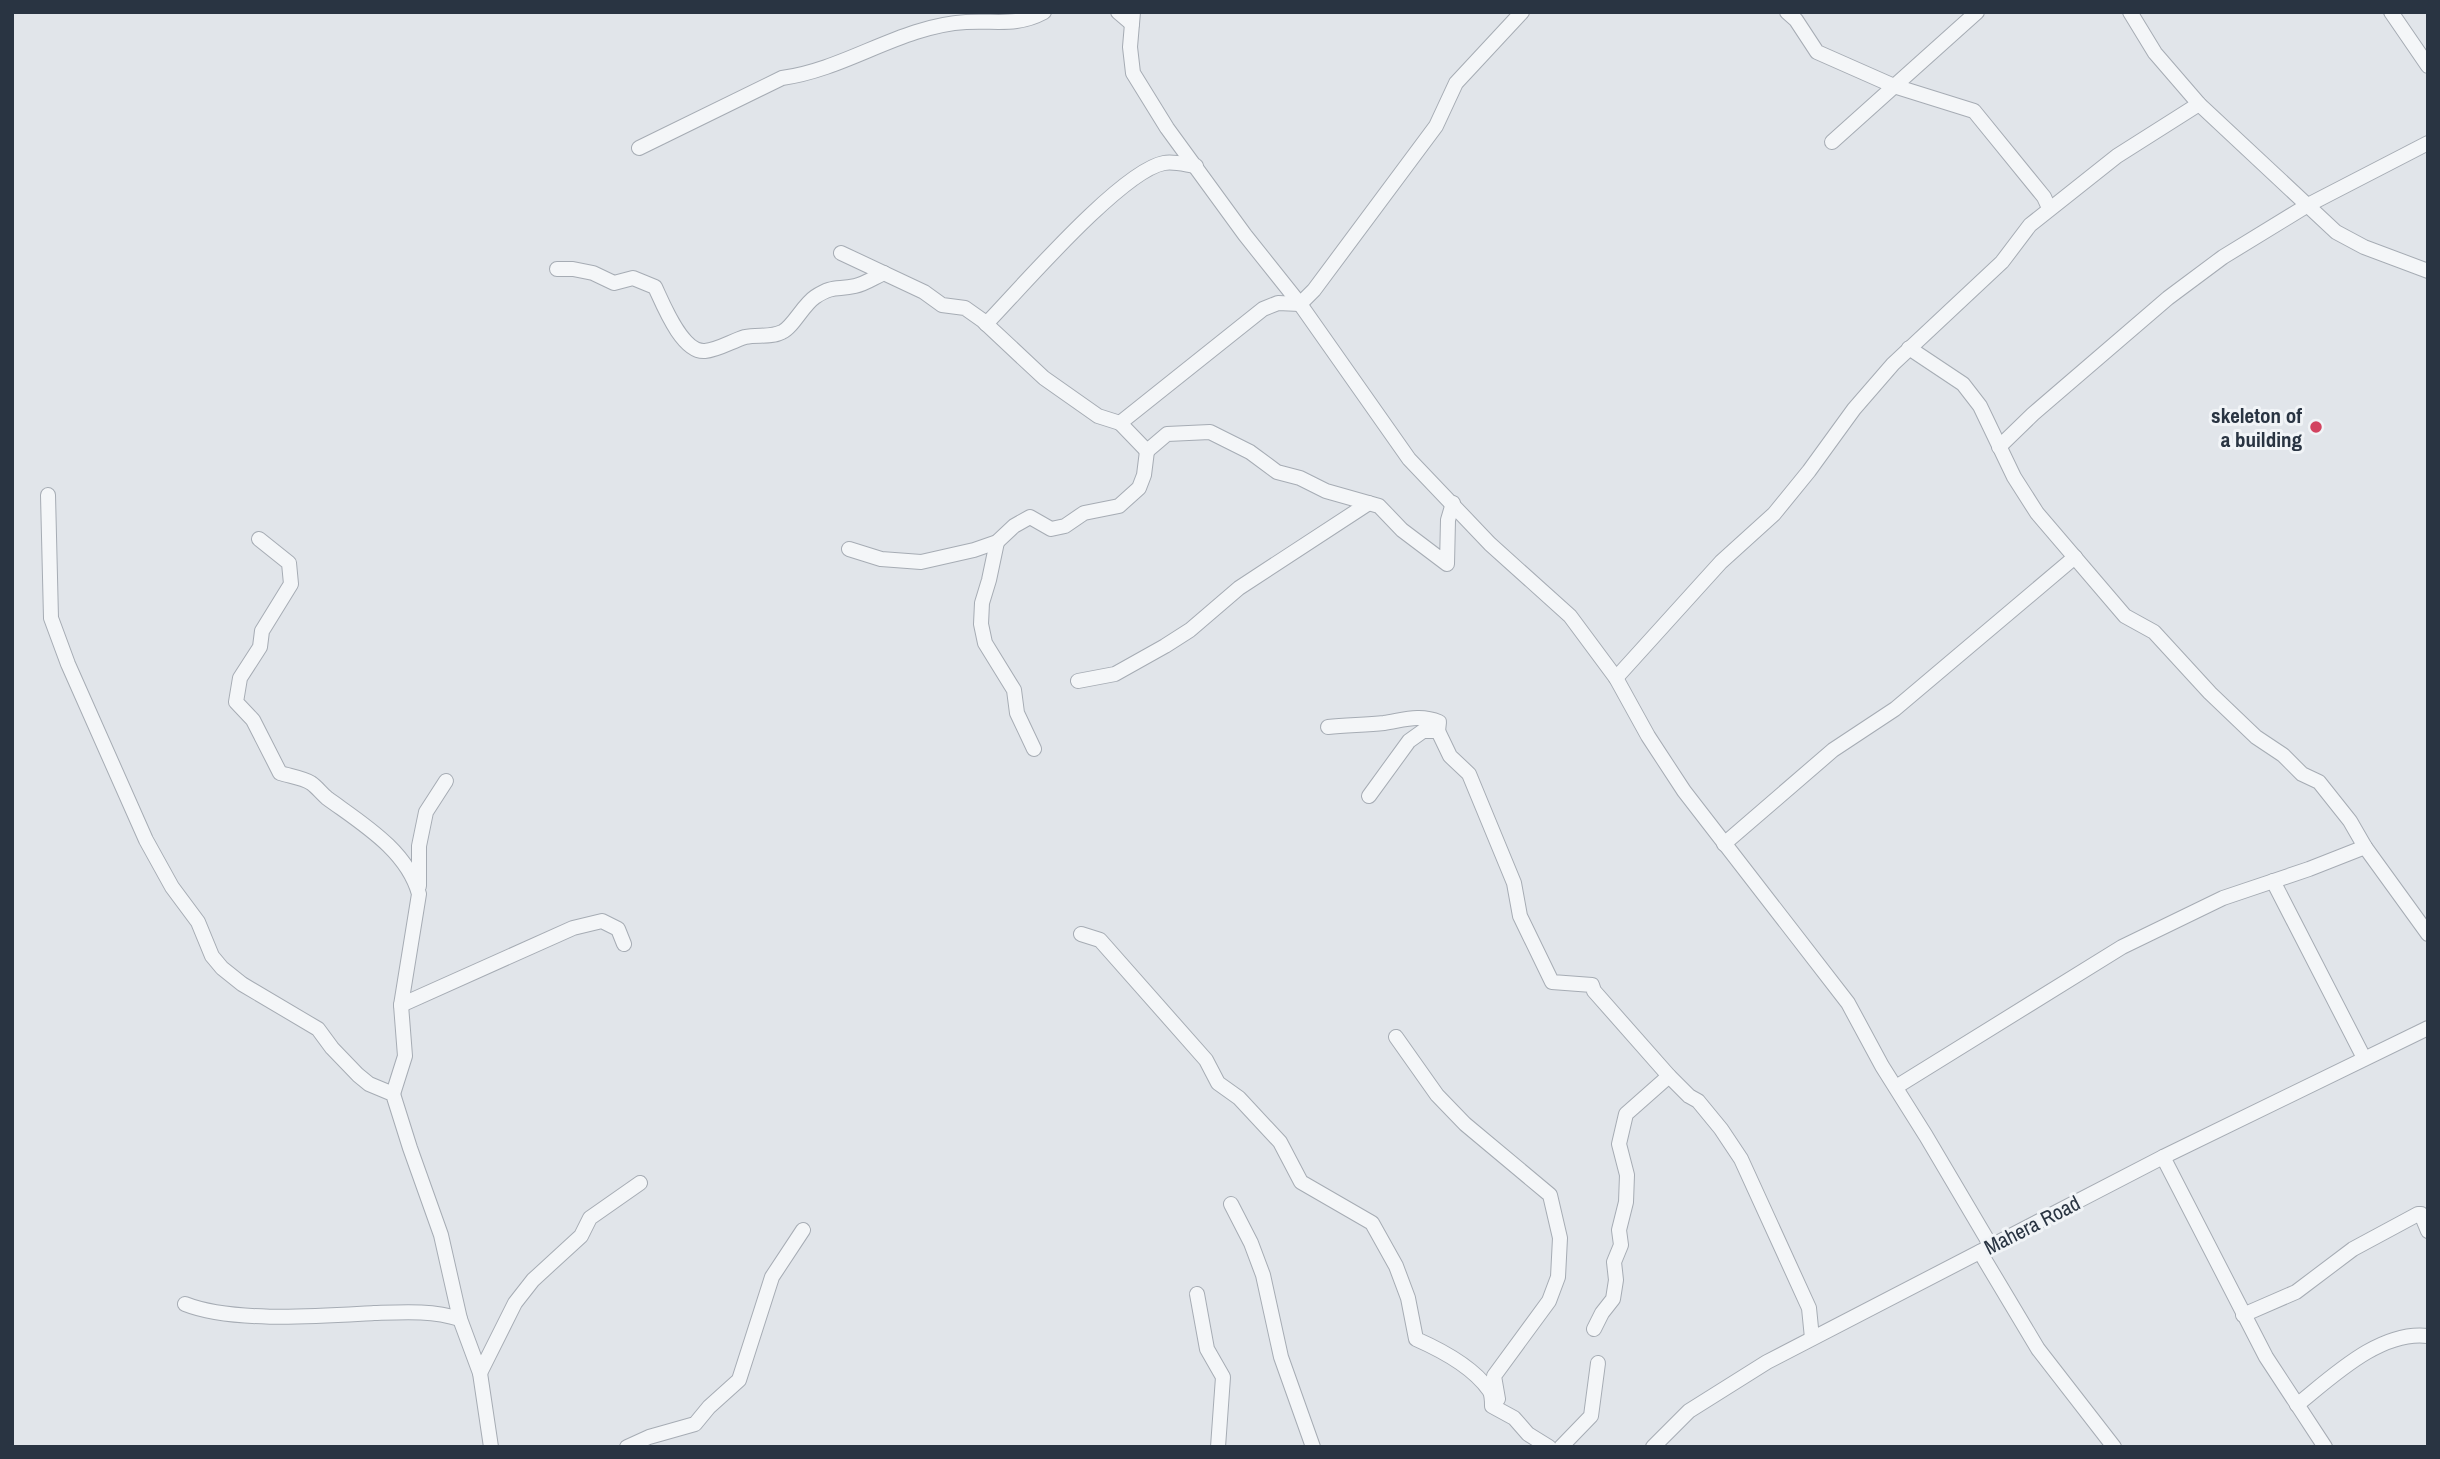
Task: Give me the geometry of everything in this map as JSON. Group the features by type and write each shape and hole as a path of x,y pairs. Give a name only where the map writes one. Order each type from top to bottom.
{"street":[{"path":"639,148 782,78 808,75 837,65 930,26 967,22 1006,24 1034,18 1044,12"},
{"path":"1118,12 1132,18 1130,47 1133,73 1167,128 1245,235 1300,304 1409,459 1490,544 1570,616 1616,678 1670,769 1724,844 1848,1003 2038,1349 2114,1447"},
{"path":"1120,423 1263,309 1278,303 1300,304 1314,290 1436,126 1456,83 1522,12"},
{"path":"1832,142 1977,12"},
{"path":"2130,12 2155,53 2199,104 2336,232 2349,240 2428,271"},
{"path":"2390,12 2428,66"},
{"path":"1795,15 1817,52 1894,86 1974,111 2044,197 2049,208"},
{"path":"1616,678 1721,562 1774,514 1854,409 1909,348 2002,262 2030,225 2117,156 2199,104"},
{"path":"1999,447 2033,414 2168,298 2223,257 2308,205 2428,143"},
{"path":"986,324 1073,233 1127,183 1164,163 1196,166"},
{"path":"841,253 924,292 942,304 965,308 1044,378 1098,416 1120,423 1147,451"},
{"path":"557,269 593,273 614,283 633,278 655,286 679,334 689,346 701,352 714,350 752,335 783,332 813,298 835,287 854,286 884,273"},
{"path":"1909,348 1963,384 1980,406 2014,477 2037,513 2125,616 2154,632 2221,705 2256,737 2283,755 2302,774 2319,782 2350,821 2365,847 2428,934"},
{"path":"849,549 881,559 921,562 997,542 1014,526 1030,517 1051,529 1065,526 1084,513 1119,506 1139,488 1144,475 1147,451 1167,434 1210,432 1250,452 1277,472 1300,478 1326,491 1379,506 1402,530 1447,564 1448,520 1453,503"},
{"path":"48,495 51,618 68,664 146,840 172,887 198,922 212,956 222,968 242,984 318,1029 331,1048 358,1075 369,1084 393,1094"},
{"path":"1078,681 1115,674 1165,646 1190,630 1240,588 1369,503"},
{"path":"259,539 289,563 291,584 262,631 260,647 240,678 236,702 253,720 280,773 309,782 363,823 405,864 415,880 419,894"},
{"path":"997,542 982,603 981,624 985,643 1014,691 1017,713 1034,749"},
{"path":"1724,844 1833,750 1895,709 2075,557"},
{"path":"1328,727 1382,723 1413,717 1431,718 1439,722 1438,731 1450,756 1469,774 1514,883 1520,916 1552,982 1592,985 1594,991 1669,1076 1698,1101 1721,1129 1741,1159 1809,1308 1812,1338"},
{"path":"1369,796 1409,741 1423,732 1438,731"},
{"path":"446,781 426,812 419,846 419,894 401,1005 405,1056 393,1094 441,1236 460,1319 480,1373 491,1447"},
{"path":"1896,1087 2122,947 2223,898 2365,847"},
{"path":"2273,881 2364,1058"},
{"path":"401,1005 573,928 602,921 618,929 624,944"},
{"path":"1081,934 1100,940 1206,1060 1218,1083 1239,1098 1266,1126 1280,1142 1301,1182 1371,1223 1396,1266 1408,1298 1416,1339 1436,1348 1476,1377 1491,1392 1492,1406 1514,1418"},
{"name":"Mahera Road","path":"1653,1447 1689,1411 1767,1362 2163,1157 2428,1028"},
{"path":"1396,1037 1437,1095 1465,1124 1550,1195 1560,1238 1555,1289 1494,1376 1498,1402 1514,1418 1528,1441 1549,1447"},
{"path":"1594,1329 1613,1299 1616,1280 1614,1262 1621,1245 1619,1230 1626,1202 1628,1175 1619,1144 1626,1114 1669,1076"},
{"path":"2163,1157 2266,1357 2325,1447"},
{"path":"480,1373 515,1303 533,1280 581,1236 590,1218 640,1183"},
{"path":"1231,1204 1251,1243 1263,1275 1278,1347 1313,1447"},
{"path":"2243,1315 2296,1292 2353,1249 2407,1219 2421,1214 2428,1231"},
{"path":"627,1447 649,1437 695,1424 709,1407 739,1380 772,1277 803,1230"},
{"path":"1197,1294 1207,1349 1223,1377 1218,1447"},
{"path":"185,1304 251,1315 404,1312 441,1313 460,1319"},
{"path":"2297,1405 2343,1367 2392,1338 2428,1336"},
{"path":"1561,1447 1591,1416 1598,1363"}],"place":[{"name":"skeleton of a building","path":"2316,427"}]}
